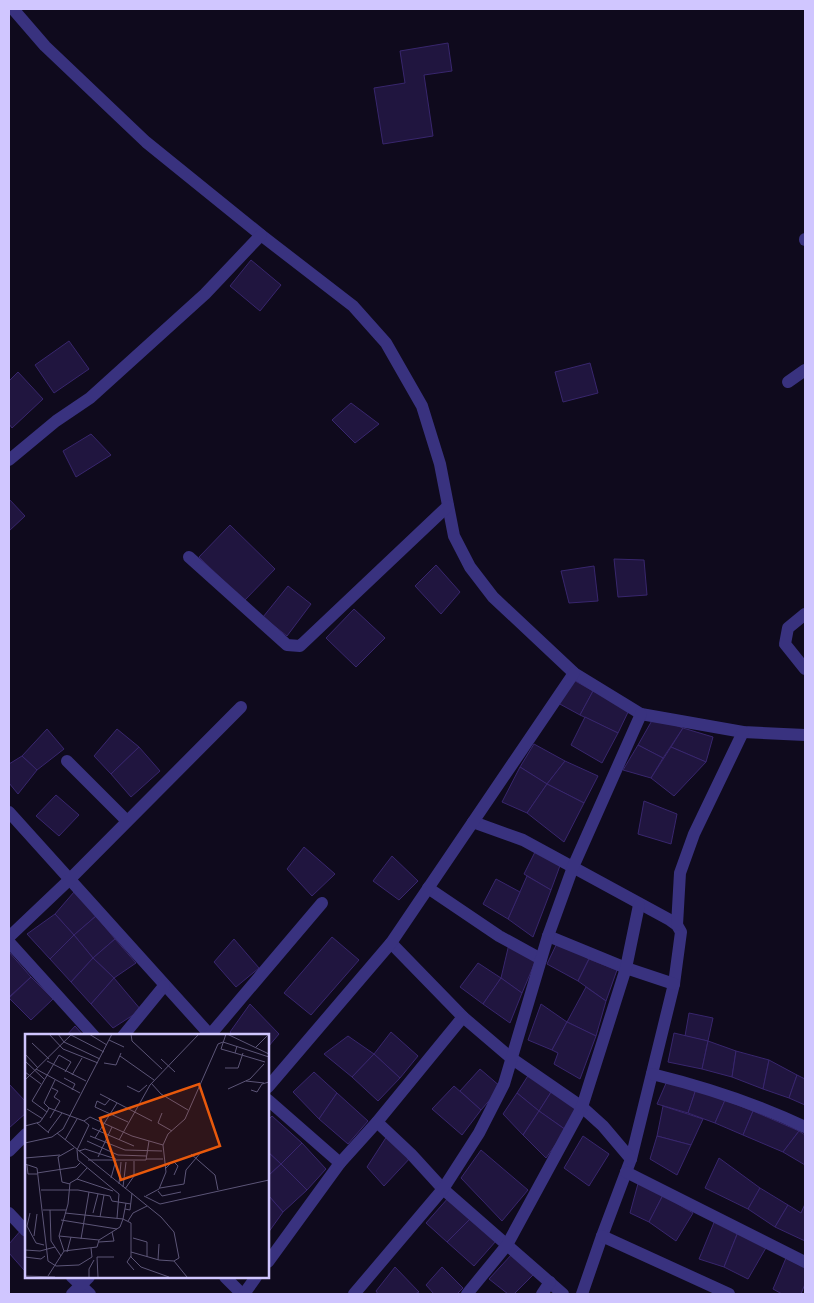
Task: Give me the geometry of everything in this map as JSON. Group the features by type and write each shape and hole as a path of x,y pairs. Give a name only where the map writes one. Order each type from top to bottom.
{"street":[{"path":"14,9 45,46 146,142 261,235 354,306 386,343 422,406 440,464 454,536 470,567 493,597 574,673 642,714 743,732 805,735"},
{"path":"9,460 56,421 90,398 206,294 261,235"},
{"path":"788,382 805,370"},
{"path":"189,557 287,645 300,646 448,506"},
{"path":"805,614 788,628 785,644 805,669"},
{"path":"269,1086 391,943 574,673"},
{"path":"9,937 69,880 241,706"},
{"path":"354,1294 443,1189 495,1105 548,936 573,867 642,714"},
{"path":"677,925 680,873 694,834 743,732"},
{"path":"67,761 127,821"},
{"path":"9,812 209,1034"},
{"path":"473,822 523,840 677,925 681,932 674,984 631,1160 582,1294"},
{"path":"428,888 499,936 541,959"},
{"path":"211,1034 322,903"},
{"path":"467,1294 507,1246 582,1107 626,968 639,905"},
{"path":"548,936 626,968 674,984"},
{"path":"9,942 92,1034"},
{"path":"391,943 463,1017 511,1058 582,1107 603,1126 631,1160"},
{"path":"124,1034 164,986"},
{"path":"269,1261 340,1163 377,1122 463,1017"},
{"path":"652,1074 714,1089 772,1110 805,1126"},
{"path":"269,1101 340,1163"},
{"path":"377,1122 443,1189 563,1294"},
{"path":"9,1151 25,1135"},
{"path":"626,1172 805,1262"},
{"path":"9,1213 25,1229"},
{"path":"602,1236 729,1294"},
{"path":"226,1278 243,1294 255,1278"},
{"path":"542,1294 550,1282"}],"building":[{"path":"448,43 452,71 424,75 433,136 383,144 374,88 405,83 400,51"},
{"path":"251,260 281,285 260,311 230,286"},
{"path":"69,341 89,369 54,393 35,365"},
{"path":"590,363 598,393 563,402 555,372"},
{"path":"18,372 43,399 12,428 9,424 9,381"},
{"path":"351,403 379,424 355,443 332,420"},
{"path":"91,434 111,455 76,477 63,451"},
{"path":"9,499 25,516 9,531"},
{"path":"230,525 275,569 244,601 199,557"},
{"path":"614,559 644,560 647,595 618,597"},
{"path":"436,565 460,592 441,614 415,586"},
{"path":"594,566 598,601 569,603 561,571"},
{"path":"288,586 311,604 287,636 263,617"},
{"path":"354,609 385,638 356,667 326,638"},
{"path":"570,678 593,691 580,715 558,703"},
{"path":"593,691 630,708 618,733 580,715"},
{"path":"585,717 618,733 602,763 571,745"},
{"path":"654,717 683,728 663,758 638,745"},
{"path":"683,728 713,737 706,762 671,747"},
{"path":"47,729 64,749 37,770 22,756"},
{"path":"117,729 139,747 111,774 94,756"},
{"path":"534,744 565,761 547,784 520,767"},
{"path":"638,745 663,758 651,778 623,770"},
{"path":"139,747 160,771 131,797 111,774"},
{"path":"671,747 706,762 674,796 651,778"},
{"path":"22,756 37,770 18,794 9,783 9,764"},
{"path":"565,761 598,776 584,803 547,784"},
{"path":"520,767 547,784 527,813 502,802"},
{"path":"547,784 584,803 564,842 527,813"},
{"path":"56,795 79,815 59,836 36,816"},
{"path":"644,801 677,814 671,844 638,834"},
{"path":"304,847 335,874 312,896 287,869"},
{"path":"536,850 561,863 551,890 524,874"},
{"path":"392,856 418,881 399,900 373,881"},
{"path":"527,876 551,890 533,937 508,919"},
{"path":"496,879 520,892 508,919 483,904"},
{"path":"74,892 96,916 74,935 55,914"},
{"path":"55,914 74,935 50,959 27,934"},
{"path":"96,916 115,939 93,958 74,935"},
{"path":"74,935 93,958 71,982 50,959"},
{"path":"332,937 359,960 311,1015 284,993"},
{"path":"115,939 136,963 114,978 93,958"},
{"path":"234,939 259,968 236,987 214,962"},
{"path":"558,941 589,959 578,981 547,964"},
{"path":"509,944 536,960 522,993 501,978"},
{"path":"9,952 31,977 9,997"},
{"path":"93,958 114,978 91,1004 71,982"},
{"path":"589,959 617,970 606,1001 578,981"},
{"path":"478,963 501,978 483,1004 460,987"},
{"path":"31,977 53,999 31,1020 9,998"},
{"path":"114,978 141,1010 113,1028 91,1004"},
{"path":"501,978 522,993 510,1023 483,1004"},
{"path":"586,987 606,1001 596,1036 567,1022"},
{"path":"250,1004 279,1034 269,1046 269,1034 232,1034 230,1032"},
{"path":"541,1004 567,1022 552,1050 528,1040"},
{"path":"689,1013 713,1018 708,1041 685,1036"},
{"path":"567,1022 596,1036 580,1079 554,1064 558,1053 552,1050"},
{"path":"75,1026 82,1034 68,1034"},
{"path":"391,1032 418,1056 400,1078 374,1054"},
{"path":"674,1033 708,1041 702,1069 668,1062"},
{"path":"348,1036 374,1054 352,1077 324,1054"},
{"path":"708,1041 736,1051 732,1077 702,1069"},
{"path":"736,1051 769,1060 763,1089 732,1077"},
{"path":"374,1054 400,1078 378,1101 352,1077"},
{"path":"769,1060 797,1075 789,1098 763,1089"},
{"path":"480,1069 501,1087 481,1110 460,1091"},
{"path":"531,1071 553,1089 539,1111 517,1093"},
{"path":"314,1072 337,1093 319,1119 293,1092"},
{"path":"797,1075 805,1079 805,1105 789,1098"},
{"path":"667,1081 696,1089 688,1113 657,1104"},
{"path":"9,1084 25,1101 25,1114 9,1128"},
{"path":"454,1086 481,1110 462,1135 432,1109"},
{"path":"553,1089 577,1110 566,1130 539,1111"},
{"path":"696,1089 725,1100 715,1123 688,1113"},
{"path":"337,1093 368,1121 348,1144 319,1119"},
{"path":"517,1093 539,1111 523,1135 503,1114"},
{"path":"725,1100 753,1111 743,1135 715,1123"},
{"path":"663,1106 703,1119 691,1145 657,1136"},
{"path":"539,1111 566,1130 546,1158 523,1135"},
{"path":"753,1111 799,1131 783,1152 743,1135"},
{"path":"272,1116 302,1143 281,1164 269,1153 269,1119"},
{"path":"799,1131 805,1135 805,1165 783,1152"},
{"path":"387,1136 412,1156 384,1186 367,1167"},
{"path":"583,1136 609,1154 589,1186 564,1168"},
{"path":"657,1136 691,1145 677,1175 650,1159"},
{"path":"302,1143 326,1169 307,1190 281,1164"},
{"path":"481,1150 528,1190 502,1221 461,1178"},
{"path":"269,1153 281,1164 269,1175"},
{"path":"719,1158 760,1188 748,1209 705,1188"},
{"path":"281,1164 307,1190 283,1212 269,1196 269,1175"},
{"path":"639,1180 663,1195 649,1222 630,1213"},
{"path":"760,1188 788,1205 775,1227 748,1209"},
{"path":"663,1195 693,1213 676,1241 649,1222"},
{"path":"269,1196 283,1212 269,1232"},
{"path":"449,1197 471,1218 447,1242 426,1223"},
{"path":"805,1204 805,1241 775,1227 788,1205 801,1213"},
{"path":"471,1218 496,1241 474,1266 447,1242"},
{"path":"715,1220 738,1232 724,1267 699,1259"},
{"path":"22,1229 25,1233 24,1270 9,1253 9,1244"},
{"path":"738,1232 767,1246 748,1279 724,1267"},
{"path":"512,1254 534,1274 514,1294 508,1294 489,1279"},
{"path":"786,1258 805,1268 805,1284 801,1294 782,1294 773,1289"},
{"path":"395,1267 419,1292 415,1294 378,1294 376,1291"},
{"path":"442,1267 463,1288 457,1294 434,1294 426,1285"}]}
